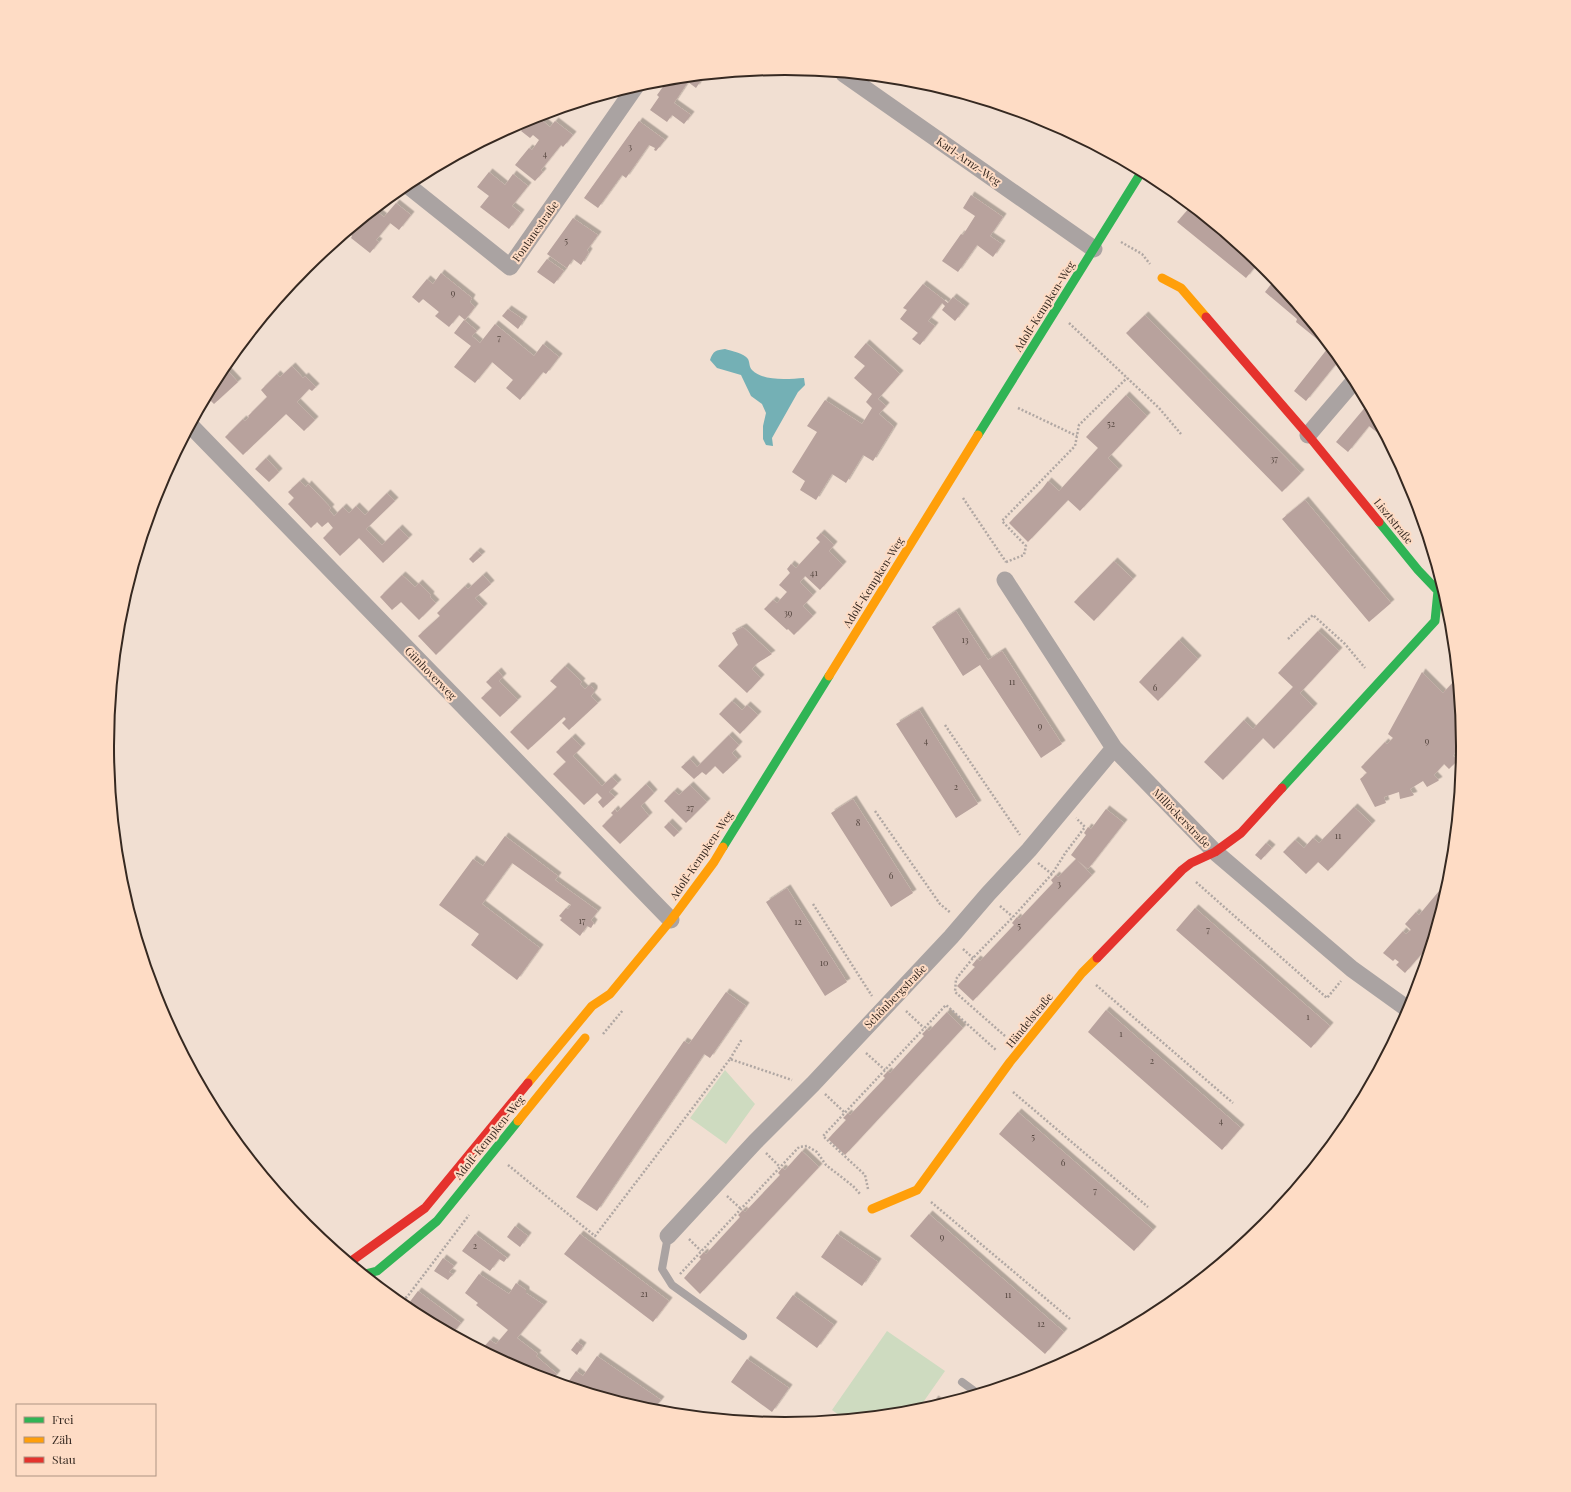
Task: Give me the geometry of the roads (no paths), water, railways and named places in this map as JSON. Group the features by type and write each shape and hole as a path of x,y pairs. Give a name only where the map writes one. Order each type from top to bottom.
{"main road":[{"name":"Adolf-Kempken-Weg","path":"354,1259 425,1208 592,1006 610,994 671,920 714,862 1139,176"},
{"name":"Lisztstraße","path":"1162,278 1181,288 1308,435 1418,570 1437,586"},
{"name":"Lisztstraße","path":"1215,852 1241,833 1435,621 1439,594"},
{"name":"Händelstraße","path":"872,1209 917,1190 1010,1062 1082,973 1182,870 1191,863 1215,852"},
{"name":"Adolf-Kempken-Weg","path":"606,1008 610,994"},
{"name":"Adolf-Kempken-Weg","path":"370,1273 377,1271 437,1221 593,1028"}],"street":[{"name":"Karl-Arnz-Weg","path":"850,78 1094,249"},
{"name":"Fontanestraße","path":"412,189 510,267 631,94"},
{"path":"1308,435 1351,385"},
{"name":"Günhoverweg","path":"194,429 671,920"},
{"name":"Millöckerstraße","path":"1005,580 1114,748 1215,852 1352,969 1404,1006"},
{"name":"Schönbergstraße","path":"668,1236 755,1142 813,1084 852,1040 963,924 988,894 1029,850 1114,748"}],"lane":[{"path":"668,1236 662,1269 671,1283 743,1336"},
{"path":"962,1382 973,1390"}],"water":[{"path":"725,349 746,357 750,368 757,374 777,379 804,378 805,385 798,392 772,438 773,446 766,445 763,439 763,426 766,413 762,404 751,396 741,375 717,368 710,360 715,352"}]}
